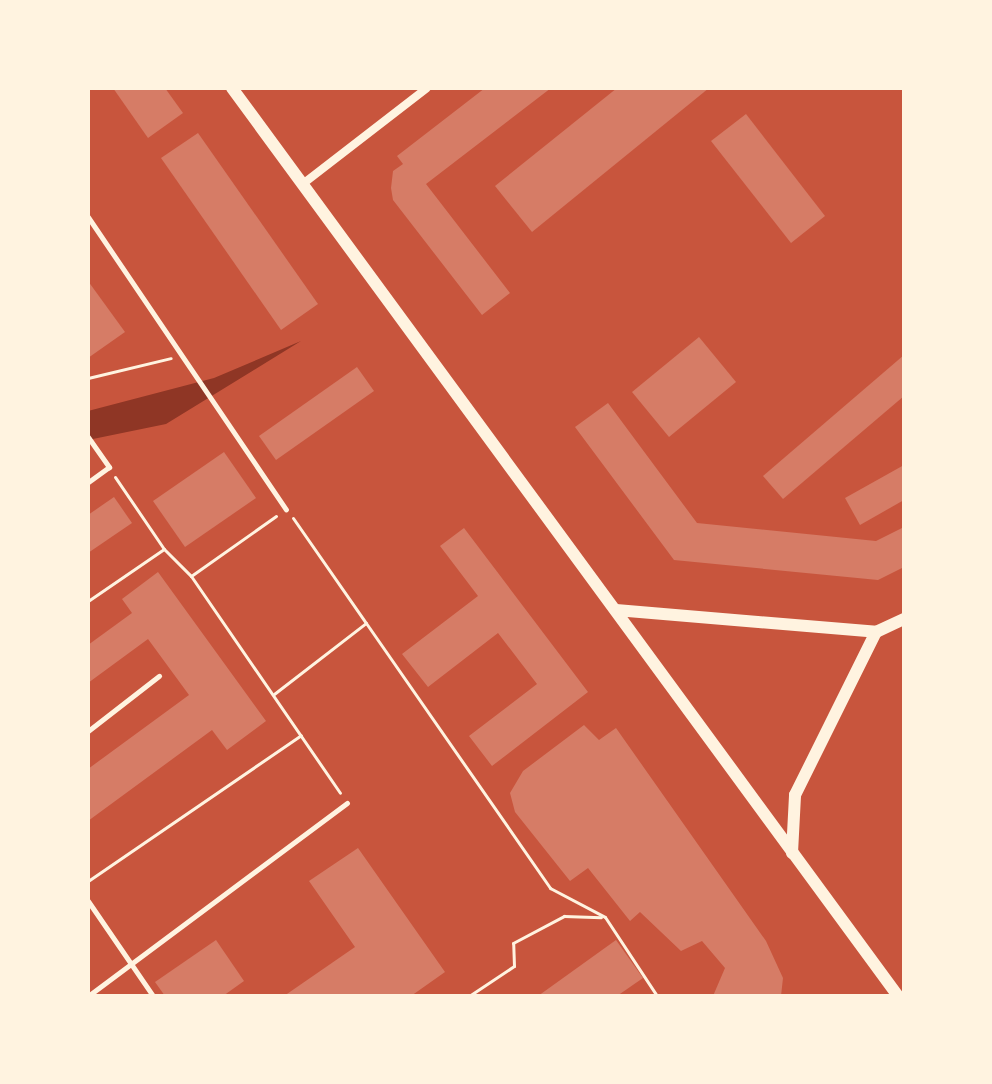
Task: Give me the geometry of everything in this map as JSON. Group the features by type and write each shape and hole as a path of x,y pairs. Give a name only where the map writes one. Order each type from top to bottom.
{"street":[{"path":"232,88 898,996"},
{"path":"304,183 427,88"},
{"path":"616,610 876,632 904,619"},
{"path":"792,853 795,795 876,632"}],"lane":[{"path":"88,217 286,509"},
{"path":"88,437 109,467 88,482"},
{"path":"88,731 159,676"},
{"path":"88,996 347,803"},
{"path":"88,901 153,996"}],"path":[{"path":"88,378 182,356"},
{"path":"109,467 164,549 191,576 347,803"},
{"path":"191,576 286,509 550,888 605,917 657,996"},
{"path":"88,601 164,549"},
{"path":"274,694 366,623"},
{"path":"88,881 301,735"},
{"path":"469,996 514,966 513,943 564,916 605,917"}],"shaded area":[{"path":"301,341 166,424 88,440 88,411 214,378"}],"building":[{"path":"113,88 165,88 183,113 148,138"},
{"path":"485,88 551,88 426,184 510,293 482,315 393,200 391,188 393,171 403,164 397,156"},
{"path":"617,88 709,88 532,232 495,186"},
{"path":"746,114 825,216 791,243 711,141"},
{"path":"198,133 318,304 281,330 161,158"},
{"path":"88,281 125,332 88,358"},
{"path":"699,337 736,382 669,437 632,392"},
{"path":"904,355 904,396 783,499 763,476"},
{"path":"357,367 374,391 276,460 259,436"},
{"path":"608,403 697,523 876,541 904,527 904,567 878,580 674,560 575,427"},
{"path":"224,452 256,498 185,547 153,501"},
{"path":"904,465 904,500 860,525 845,498"},
{"path":"114,497 132,523 88,553 88,515"},
{"path":"464,528 588,692 492,766 469,736 537,684 498,633 428,687 402,654 478,596 440,546"},
{"path":"158,572 266,721 227,750 212,730 88,821 88,769 189,695 148,639 88,683 88,645 132,613 122,599"},
{"path":"584,725 599,740 616,728 766,941 783,978 781,996 713,996 725,968 702,941 681,951 640,912 630,921 588,868 570,881 515,812 510,793 523,771"},
{"path":"358,848 445,972 411,996 284,996 355,947 309,881"},
{"path":"216,940 244,981 223,996 165,996 155,982"},
{"path":"616,940 643,978 617,996 538,996"}]}
